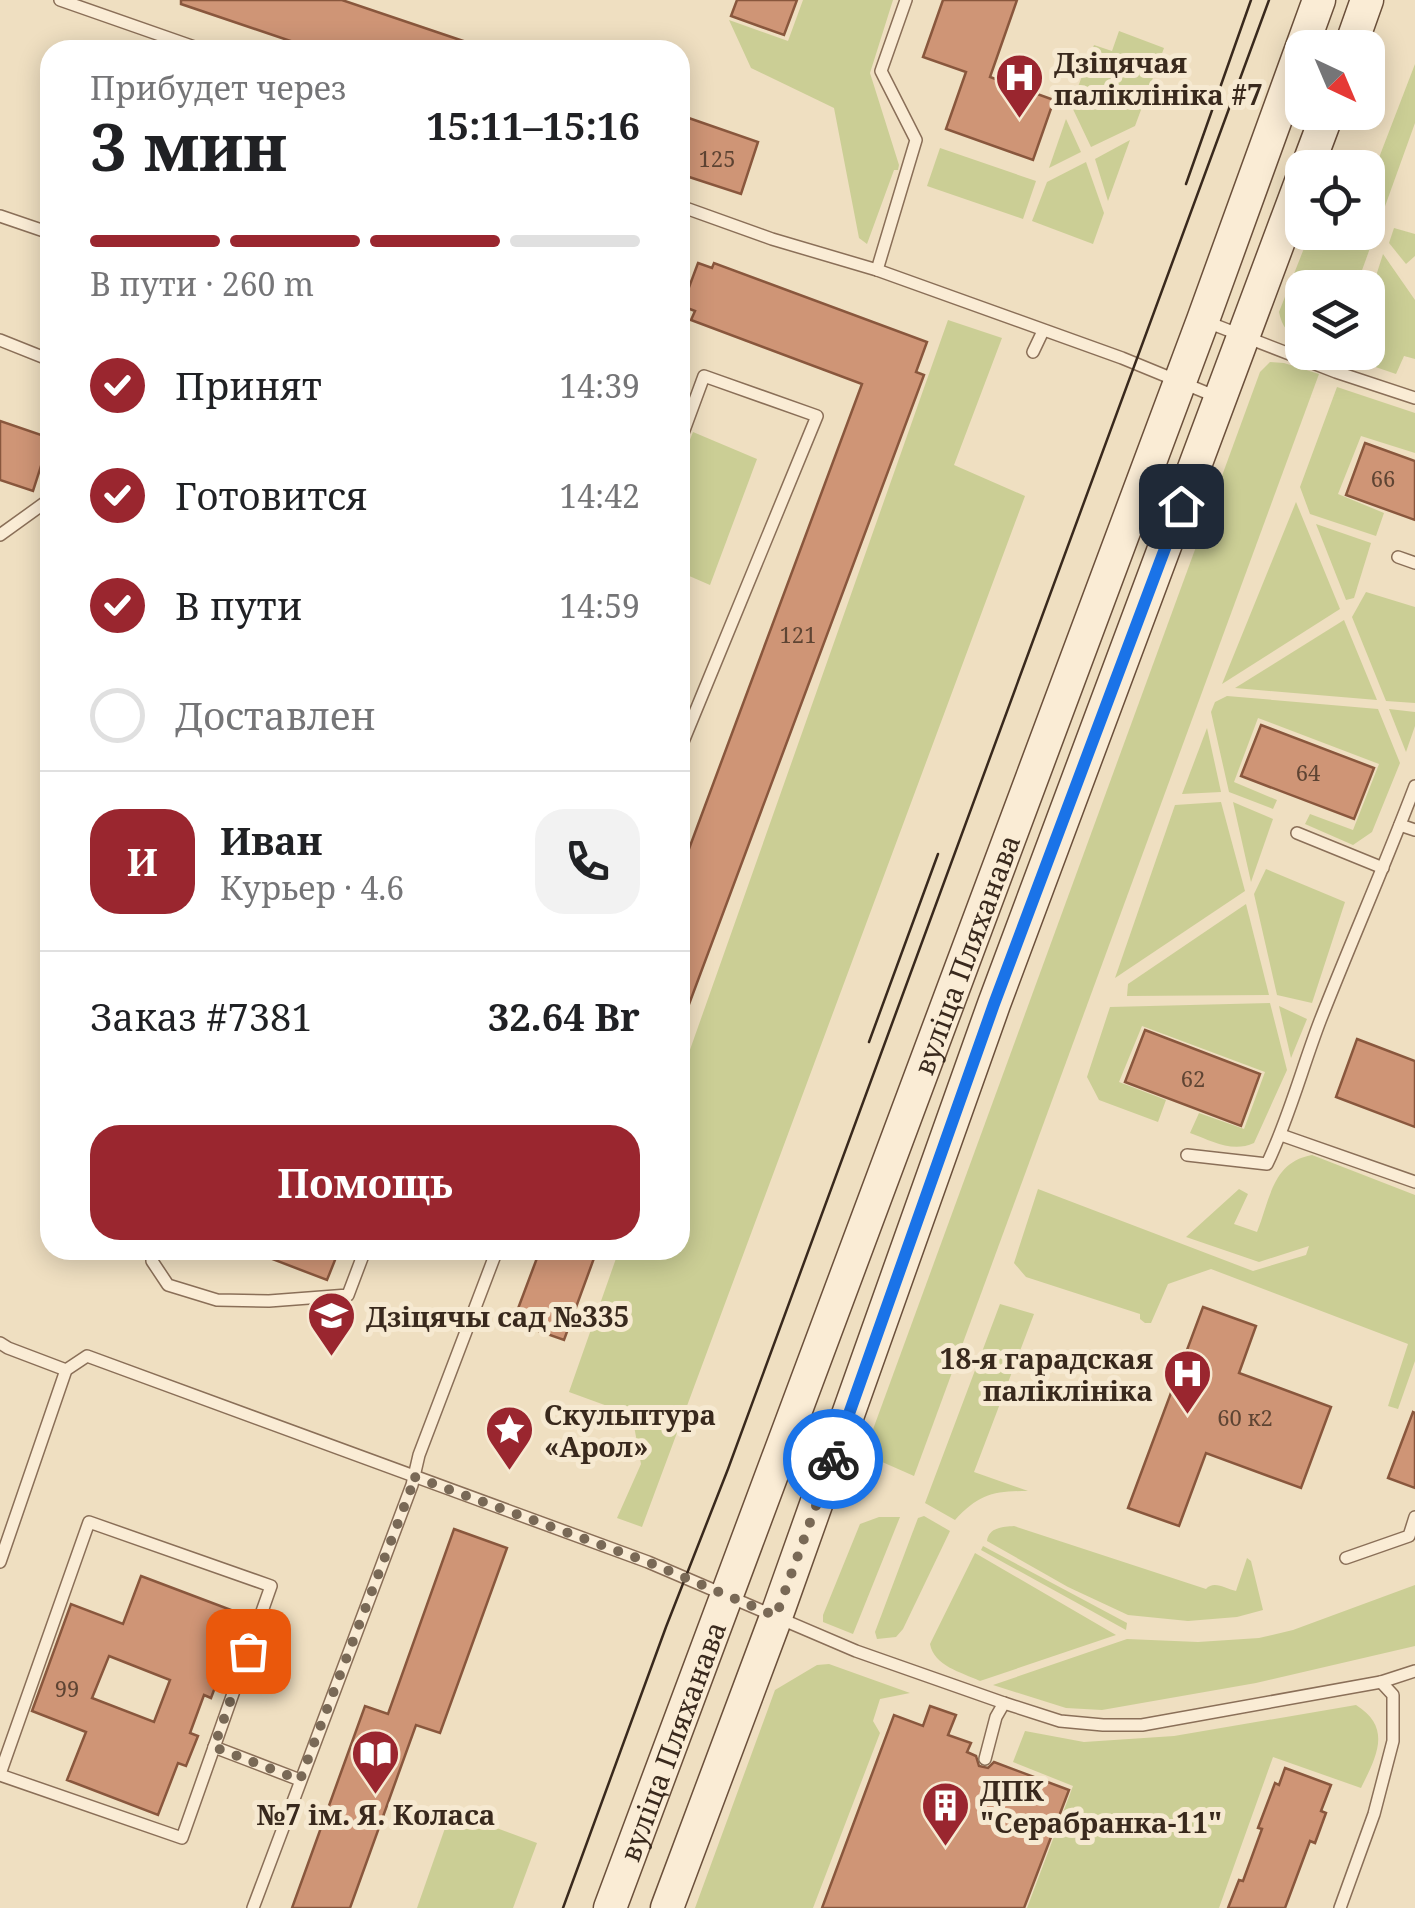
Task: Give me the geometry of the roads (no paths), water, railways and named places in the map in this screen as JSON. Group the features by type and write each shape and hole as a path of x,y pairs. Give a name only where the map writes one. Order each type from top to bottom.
{"main road":[{"name":"вуліца Пляханава","path":"610,1908 1320,0"},
{"path":"1356,30 1367,0"},
{"name":"вуліца Пляханава","path":"667,1908 776,1616 994,1004 1285,226"},
{"path":"954,990 994,1004"}],"lane":[{"path":"60,0 174,40"},
{"path":"876,270 916,140 881,70 906,0"},
{"path":"690,210 876,270 1122,358 1221,399"},
{"path":"0,216 40,230"},
{"path":"1203,320 1415,398"},
{"path":"1033,352 1043,330"},
{"path":"0,340 40,356"},
{"path":"690,414 704,376 817,416 690,726"},
{"path":"0,534 40,506"},
{"path":"1398,557 1415,563"},
{"path":"1187,1155 1267,1164 1320,1020 1415,786"},
{"path":"1400,825 1415,830"},
{"path":"1297,834 1383,868"},
{"path":"1281,1134 1415,1182"},
{"path":"152,1260 168,1285 217,1300 269,1301 348,1295 361,1260"},
{"path":"253,1908 493,1260"},
{"path":"0,1342 66,1370"},
{"path":"0,1562 66,1370 86,1356 648,1562 856,1651 1060,1721 1142,1725 1381,1682 1415,1671"},
{"path":"1346,1558 1409,1536 1415,1517"},
{"path":"89,1522 271,1586 214,1747 182,1838 0,1774 89,1522"},
{"path":"1340,1908 1374,1814 1394,1741 1393,1695 1381,1682"},
{"path":"984,1758 1004,1703"},
{"path":"214,1747 300,1780"}],"tram line":[{"path":"1186,184 1251,0"},
{"path":"563,1908 1269,0"},
{"path":"869,1042 938,854"}],"place":[{"name":"Дзіцячая паліклініка #7","path":"1019,120"},
{"name":"Дзіцячы сад №335","path":"331,1358"},
{"name":"18-я гарадская паліклініка","path":"1188,1416"},
{"name":"Скульптура «Арол»","path":"509,1472"},
{"name":"№7 ім. Я. Коласа","path":"376,1796"},
{"name":"ДПК \"Серабранка-11\"","path":"945,1848"}]}
